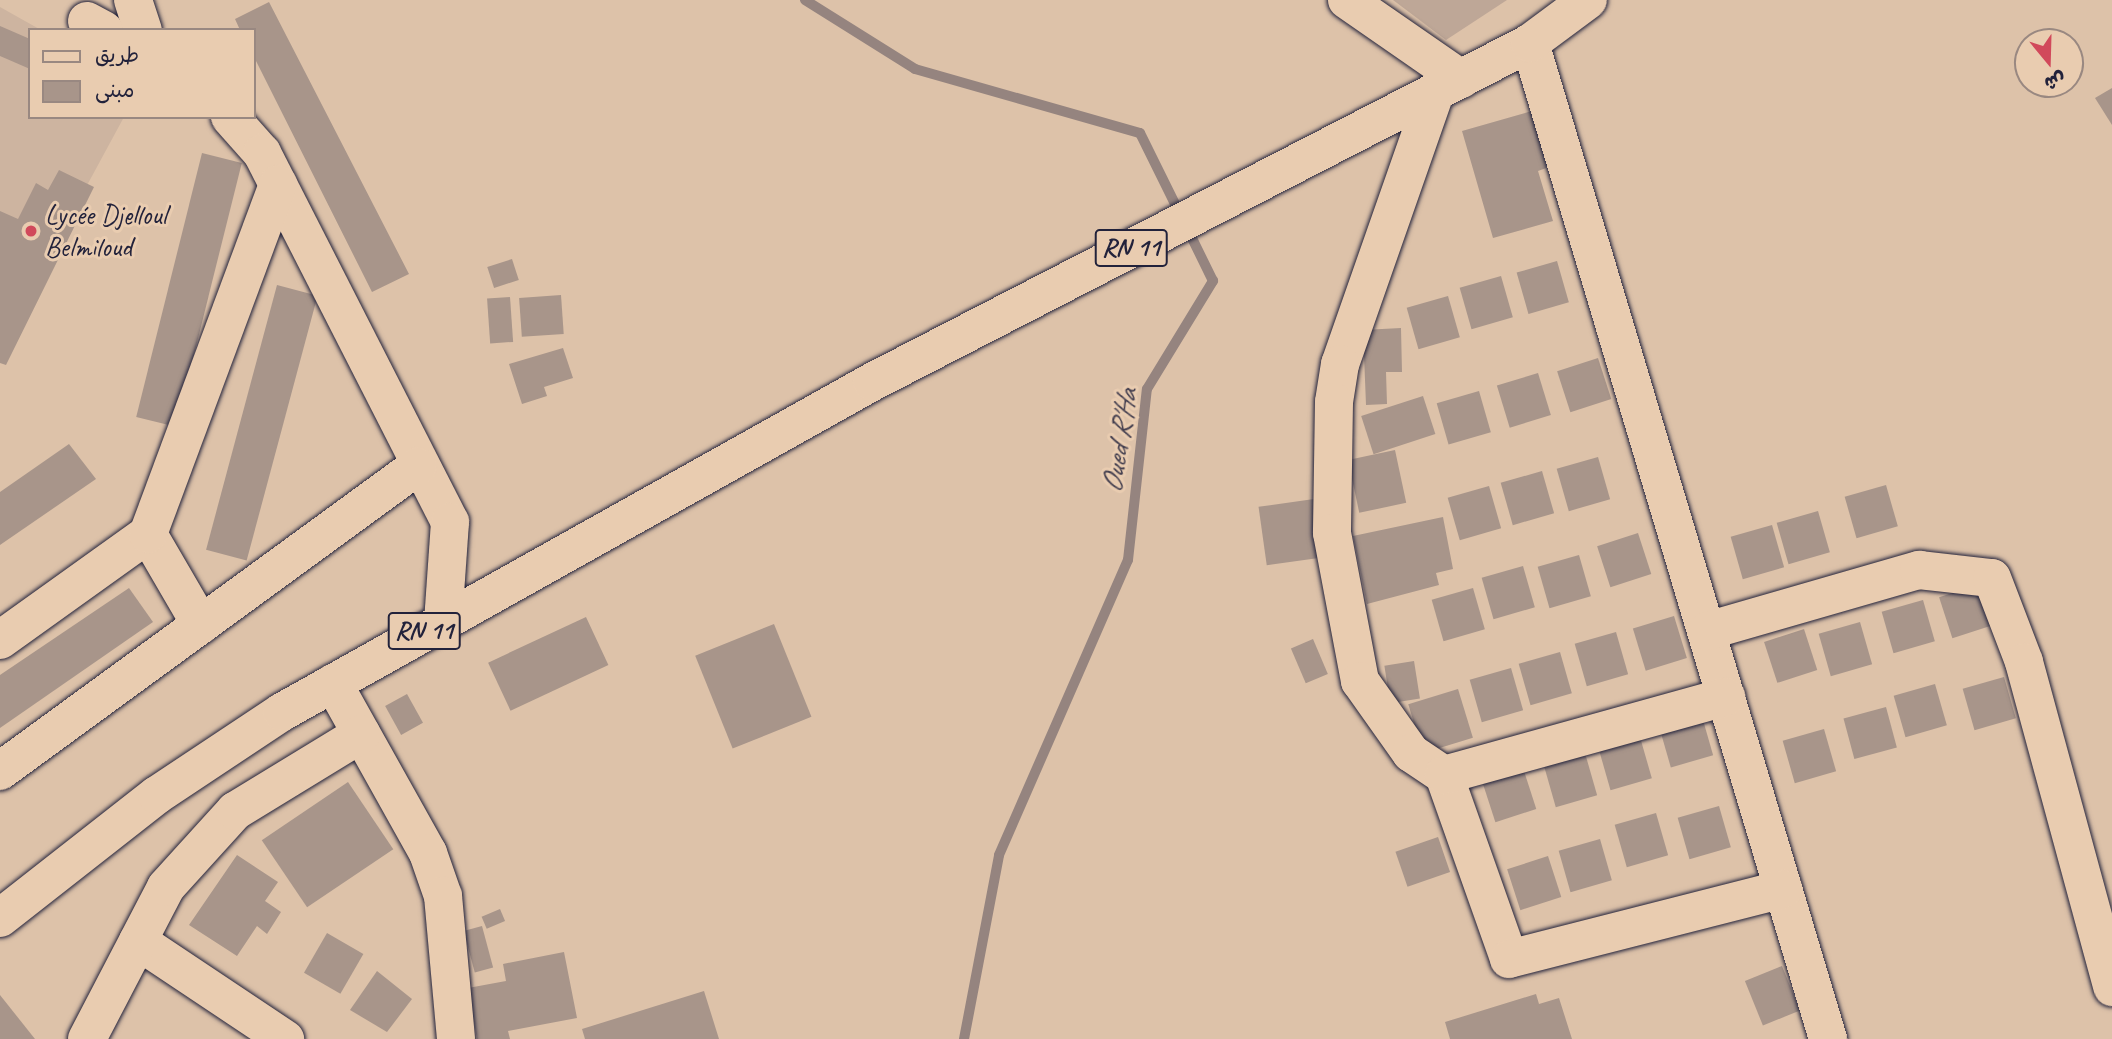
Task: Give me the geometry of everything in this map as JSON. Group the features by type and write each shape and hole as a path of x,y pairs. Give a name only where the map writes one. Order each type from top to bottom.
{"street":[{"path":"133,0 142,28"},
{"path":"1347,0 1448,86 1340,364 1332,533 1360,681 1411,752 1444,775 1509,959 1783,889"},
{"name":"RN 11","path":"0,918 157,795 333,684 872,382 1530,43 1588,0"},
{"path":"1530,43 1828,1039"},
{"path":"232,119 262,153 418,466 450,522 443,621"},
{"path":"0,640 148,534 278,184"},
{"path":"0,771 418,466"},
{"path":"148,534 201,625"},
{"path":"1707,631 1919,570 1992,578 2024,662 2112,987"},
{"path":"333,684 428,853 443,896 456,1039"},
{"path":"1444,775 1726,696"},
{"path":"87,1039 166,887 235,811 361,734"},
{"path":"138,941 285,1039"}],"shaded area":[{"path":"1393,0 1507,0 1446,40"},
{"name":"Lycée Djelloul Belmiloud","path":"0,7 37,28 28,28 28,119 123,119 0,346"}],"building":[{"path":"269,2 409,274 372,292 256,61 256,28 239,28 235,19"},
{"path":"0,26 28,38 28,68 0,56"},
{"path":"2112,88 2112,125 2095,98"},
{"path":"1532,111 1549,167 1538,171 1553,221 1493,238 1462,131"},
{"path":"202,153 242,163 176,427 136,417"},
{"path":"59,170 94,187 6,365 0,363 0,211 18,219 36,183 48,190"},
{"path":"512,259 519,280 494,288 487,267"},
{"path":"1557,261 1569,302 1528,314 1517,273"},
{"path":"1501,276 1513,317 1472,329 1460,288"},
{"path":"277,285 318,296 247,561 206,550"},
{"path":"561,295 564,334 522,337 519,298"},
{"path":"1448,296 1460,337 1419,349 1407,308"},
{"path":"510,297 513,342 490,343 487,299"},
{"path":"1401,328 1402,372 1386,372 1387,404 1366,405 1363,330"},
{"path":"563,348 573,378 544,387 547,396 522,404 509,364"},
{"path":"1598,358 1611,399 1570,412 1557,371"},
{"path":"1538,373 1551,415 1510,428 1497,386"},
{"path":"1479,391 1491,432 1449,444 1437,403"},
{"path":"1423,396 1435,434 1374,454 1361,416"},
{"path":"69,444 96,479 0,545 0,492"},
{"path":"1395,450 1406,503 1359,513 1348,460"},
{"path":"1598,457 1610,499 1569,511 1557,469"},
{"path":"1542,471 1554,513 1513,525 1501,483"},
{"path":"1886,485 1898,526 1857,538 1845,497"},
{"path":"1489,486 1501,528 1460,540 1448,498"},
{"path":"1314,499 1322,557 1267,565 1259,507"},
{"path":"1818,511 1830,552 1789,564 1777,523"},
{"path":"1443,517 1453,569 1436,573 1439,585 1367,604 1353,536"},
{"path":"1772,525 1784,567 1743,579 1731,537"},
{"path":"1638,533 1651,574 1610,587 1597,546"},
{"path":"1579,555 1591,596 1550,608 1538,567"},
{"path":"1523,566 1535,607 1494,619 1482,578"},
{"path":"1980,584 1993,625 1952,638 1939,597"},
{"path":"129,588 153,622 0,728 0,675"},
{"path":"1473,588 1485,629 1444,641 1432,600"},
{"path":"1923,600 1935,641 1894,653 1882,612"},
{"path":"1674,616 1687,658 1646,671 1633,629"},
{"path":"586,617 608,665 511,711 488,663"},
{"path":"1860,622 1872,664 1831,676 1819,634"},
{"path":"774,624 811,717 733,749 695,656"},
{"path":"1804,629 1817,670 1777,683 1764,642"},
{"path":"1616,632 1628,674 1587,686 1575,644"},
{"path":"1313,639 1328,674 1306,683 1291,648"},
{"path":"1560,652 1572,693 1531,705 1519,664"},
{"path":"1414,661 1420,699 1390,703 1384,666"},
{"path":"1511,668 1523,710 1482,722 1470,680"},
{"path":"2004,677 2016,718 1975,730 1963,689"},
{"path":"1935,684 1947,725 1906,737 1894,696"},
{"path":"1458,689 1473,738 1423,753 1408,704"},
{"path":"407,694 423,723 401,735 385,706"},
{"path":"1886,707 1897,748 1854,759 1843,718"},
{"path":"1701,713 1713,755 1671,767 1659,725"},
{"path":"1824,729 1836,771 1795,783 1783,741"},
{"path":"1640,737 1652,778 1611,790 1599,749"},
{"path":"1585,753 1597,795 1556,807 1544,765"},
{"path":"1523,768 1536,809 1495,822 1482,781"},
{"path":"348,782 393,849 307,907 262,840"},
{"path":"1719,806 1731,847 1690,859 1678,818"},
{"path":"1656,813 1668,855 1627,867 1615,825"},
{"path":"1438,837 1450,872 1407,887 1395,852"},
{"path":"1600,839 1612,880 1571,892 1559,851"},
{"path":"237,855 278,882 265,901 281,912 267,934 257,926 237,956 189,925"},
{"path":"1548,856 1561,897 1520,910 1507,869"},
{"path":"500,909 505,921 487,929 482,917"},
{"path":"482,926 493,968 475,972 464,931"},
{"path":"327,933 363,954 340,994 304,973"},
{"path":"564,952 577,1018 508,1031 510,1039 477,1039 468,988 506,981 503,964"},
{"path":"1782,966 1800,1011 1763,1025 1745,981"},
{"path":"377,971 412,999 387,1032 350,1010"},
{"path":"704,991 719,1039 585,1039 582,1029"},
{"path":"1536,994 1539,1004 1559,998 1572,1039 1450,1039 1445,1022"},
{"path":"0,995 35,1039 0,1039"}],"waterway":[{"name":"Oued R'Ha","path":"805,0 915,69 1140,133 1180,214"},
{"name":"Oued R'Ha","path":"964,1039 999,855 1128,560 1147,389 1213,281 1187,228"}],"place":[{"name":"Lycée Djelloul Belmiloud","path":"31,231"}]}
